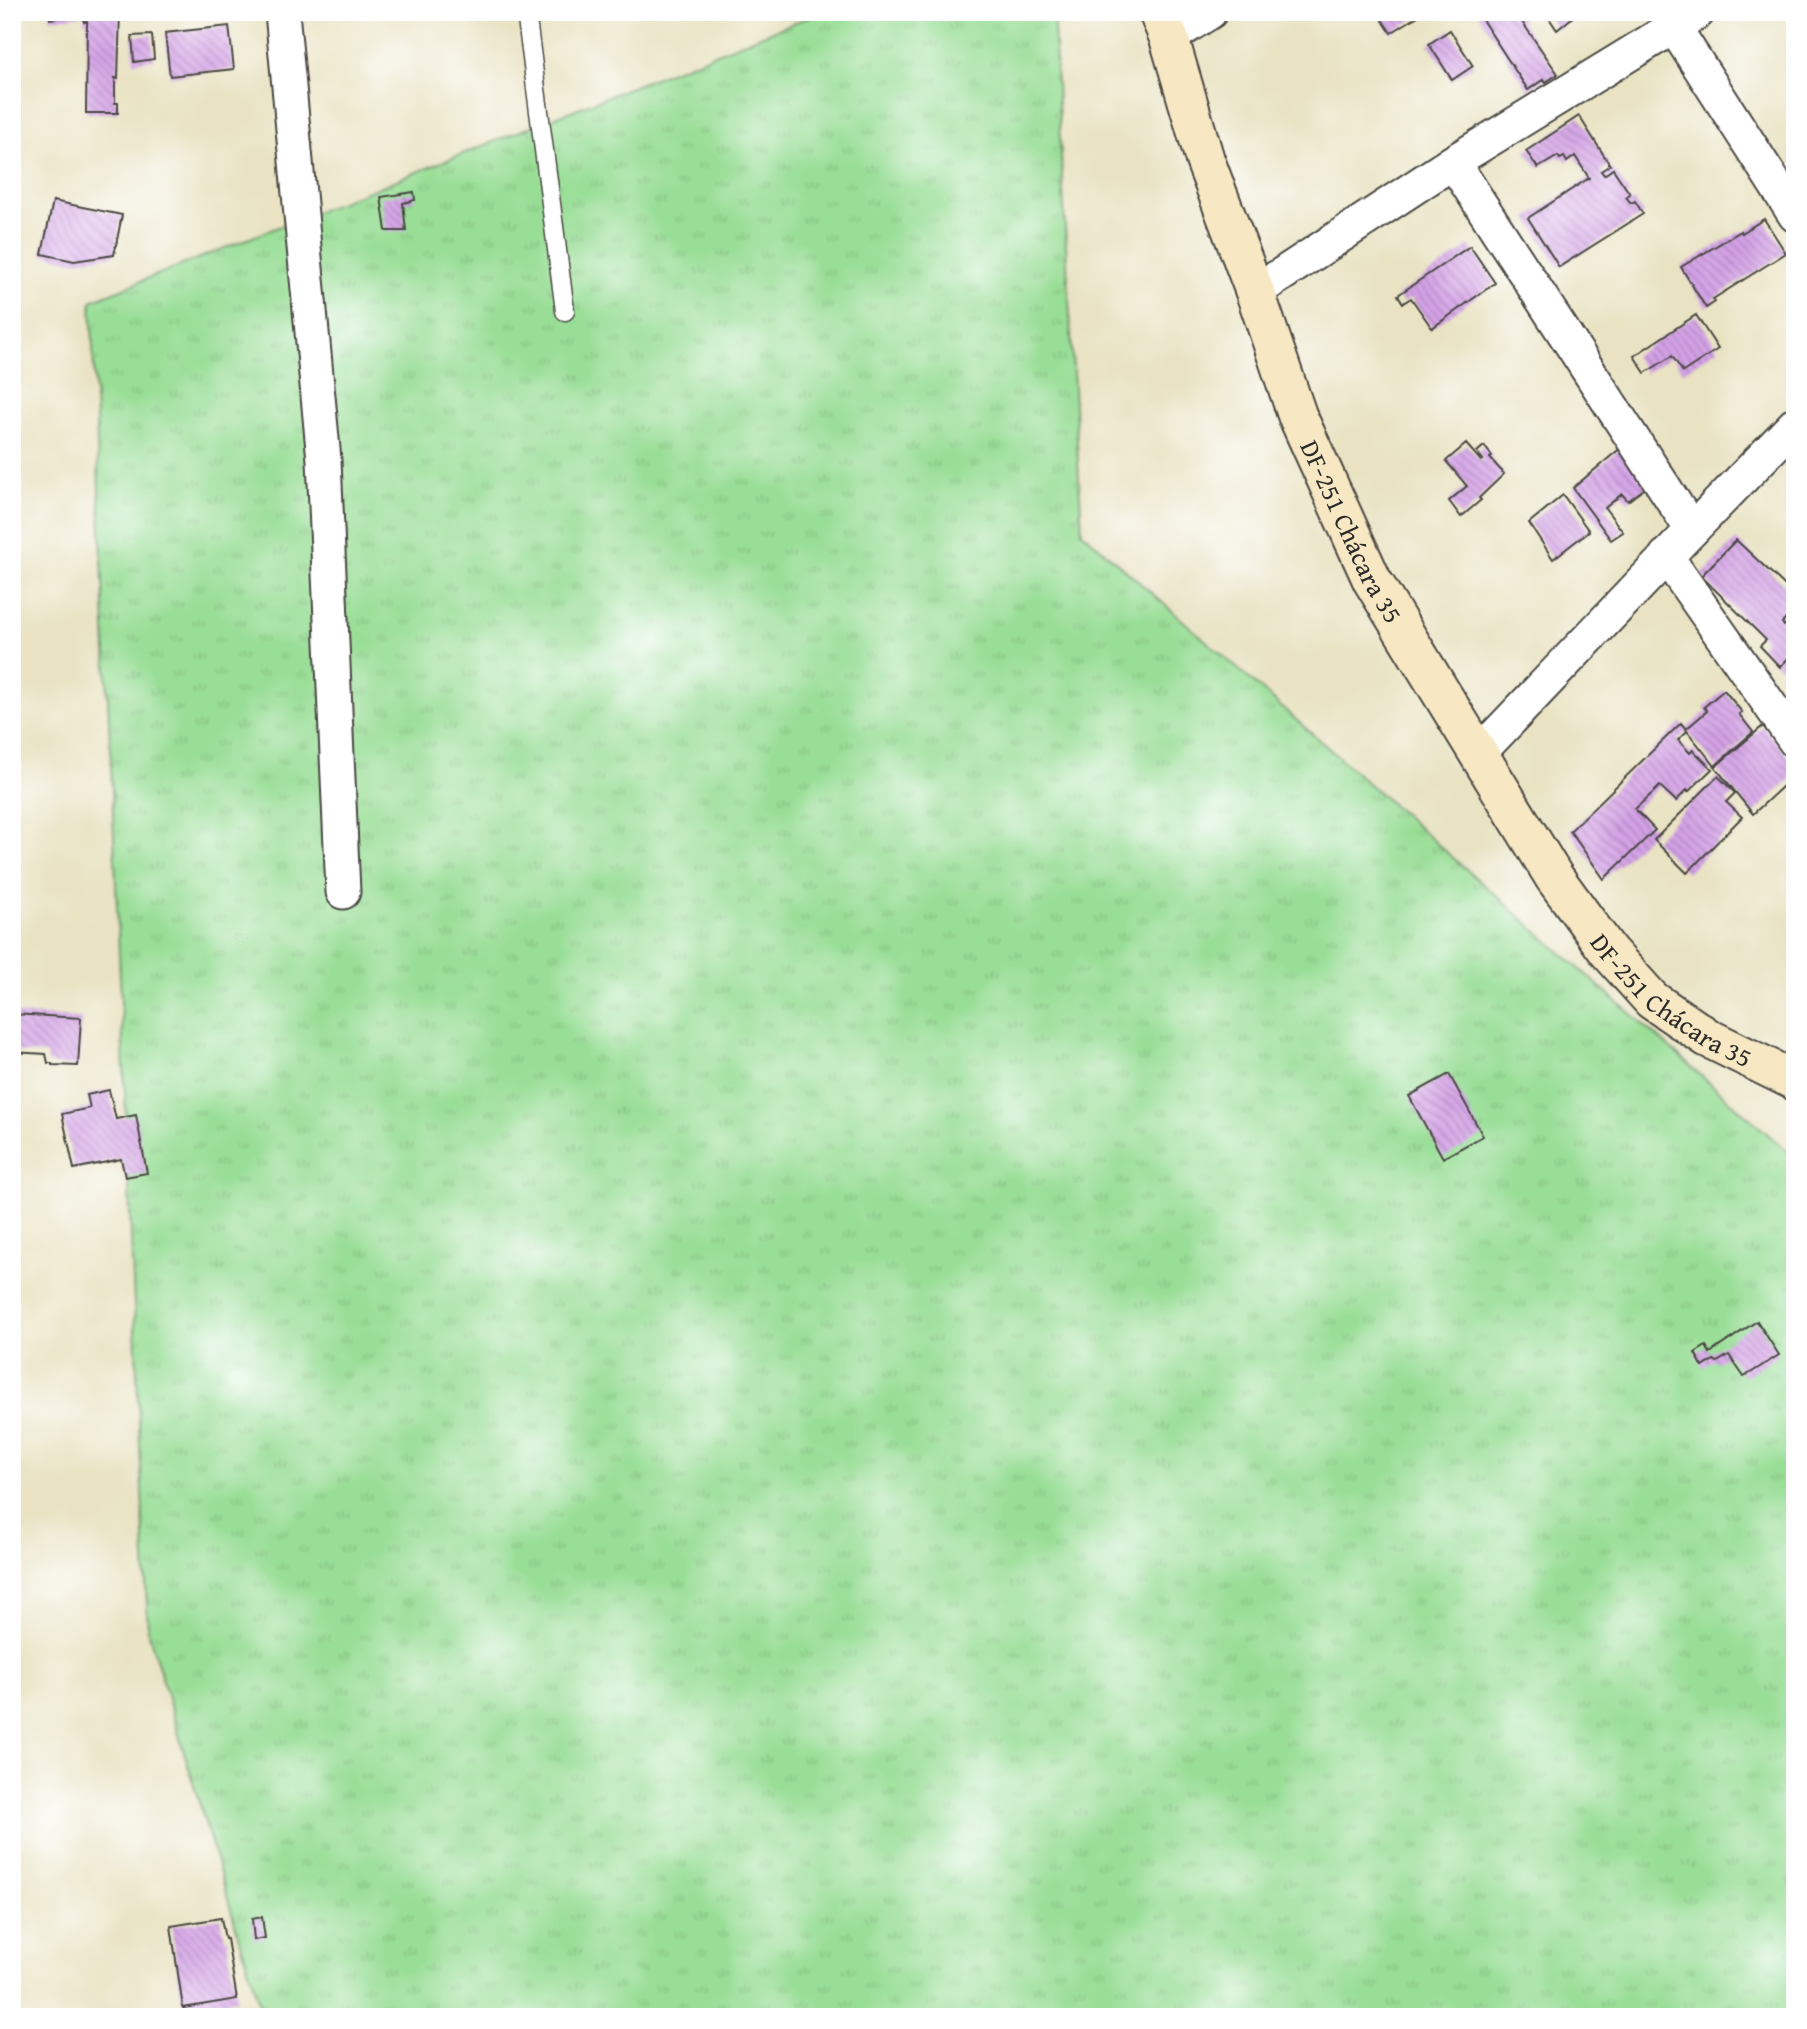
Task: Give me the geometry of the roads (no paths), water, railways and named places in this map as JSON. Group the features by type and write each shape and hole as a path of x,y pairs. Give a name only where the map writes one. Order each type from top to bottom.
{"street":[{"path":"282,12 324,460 342,892"},
{"name":"DF-251 Chácara 35","path":"1210,12 1163,25 1205,160 1255,292 1297,415 1372,580 1554,877 1608,951 1652,1000 1708,1038 1795,1081"},
{"path":"1255,292 1453,162 1686,20 1795,215"},
{"path":"1453,162 1692,530"},
{"path":"1478,754 1795,424"},
{"path":"1666,556 1795,741"}],"lane":[{"path":"526,12 565,311"}]}
